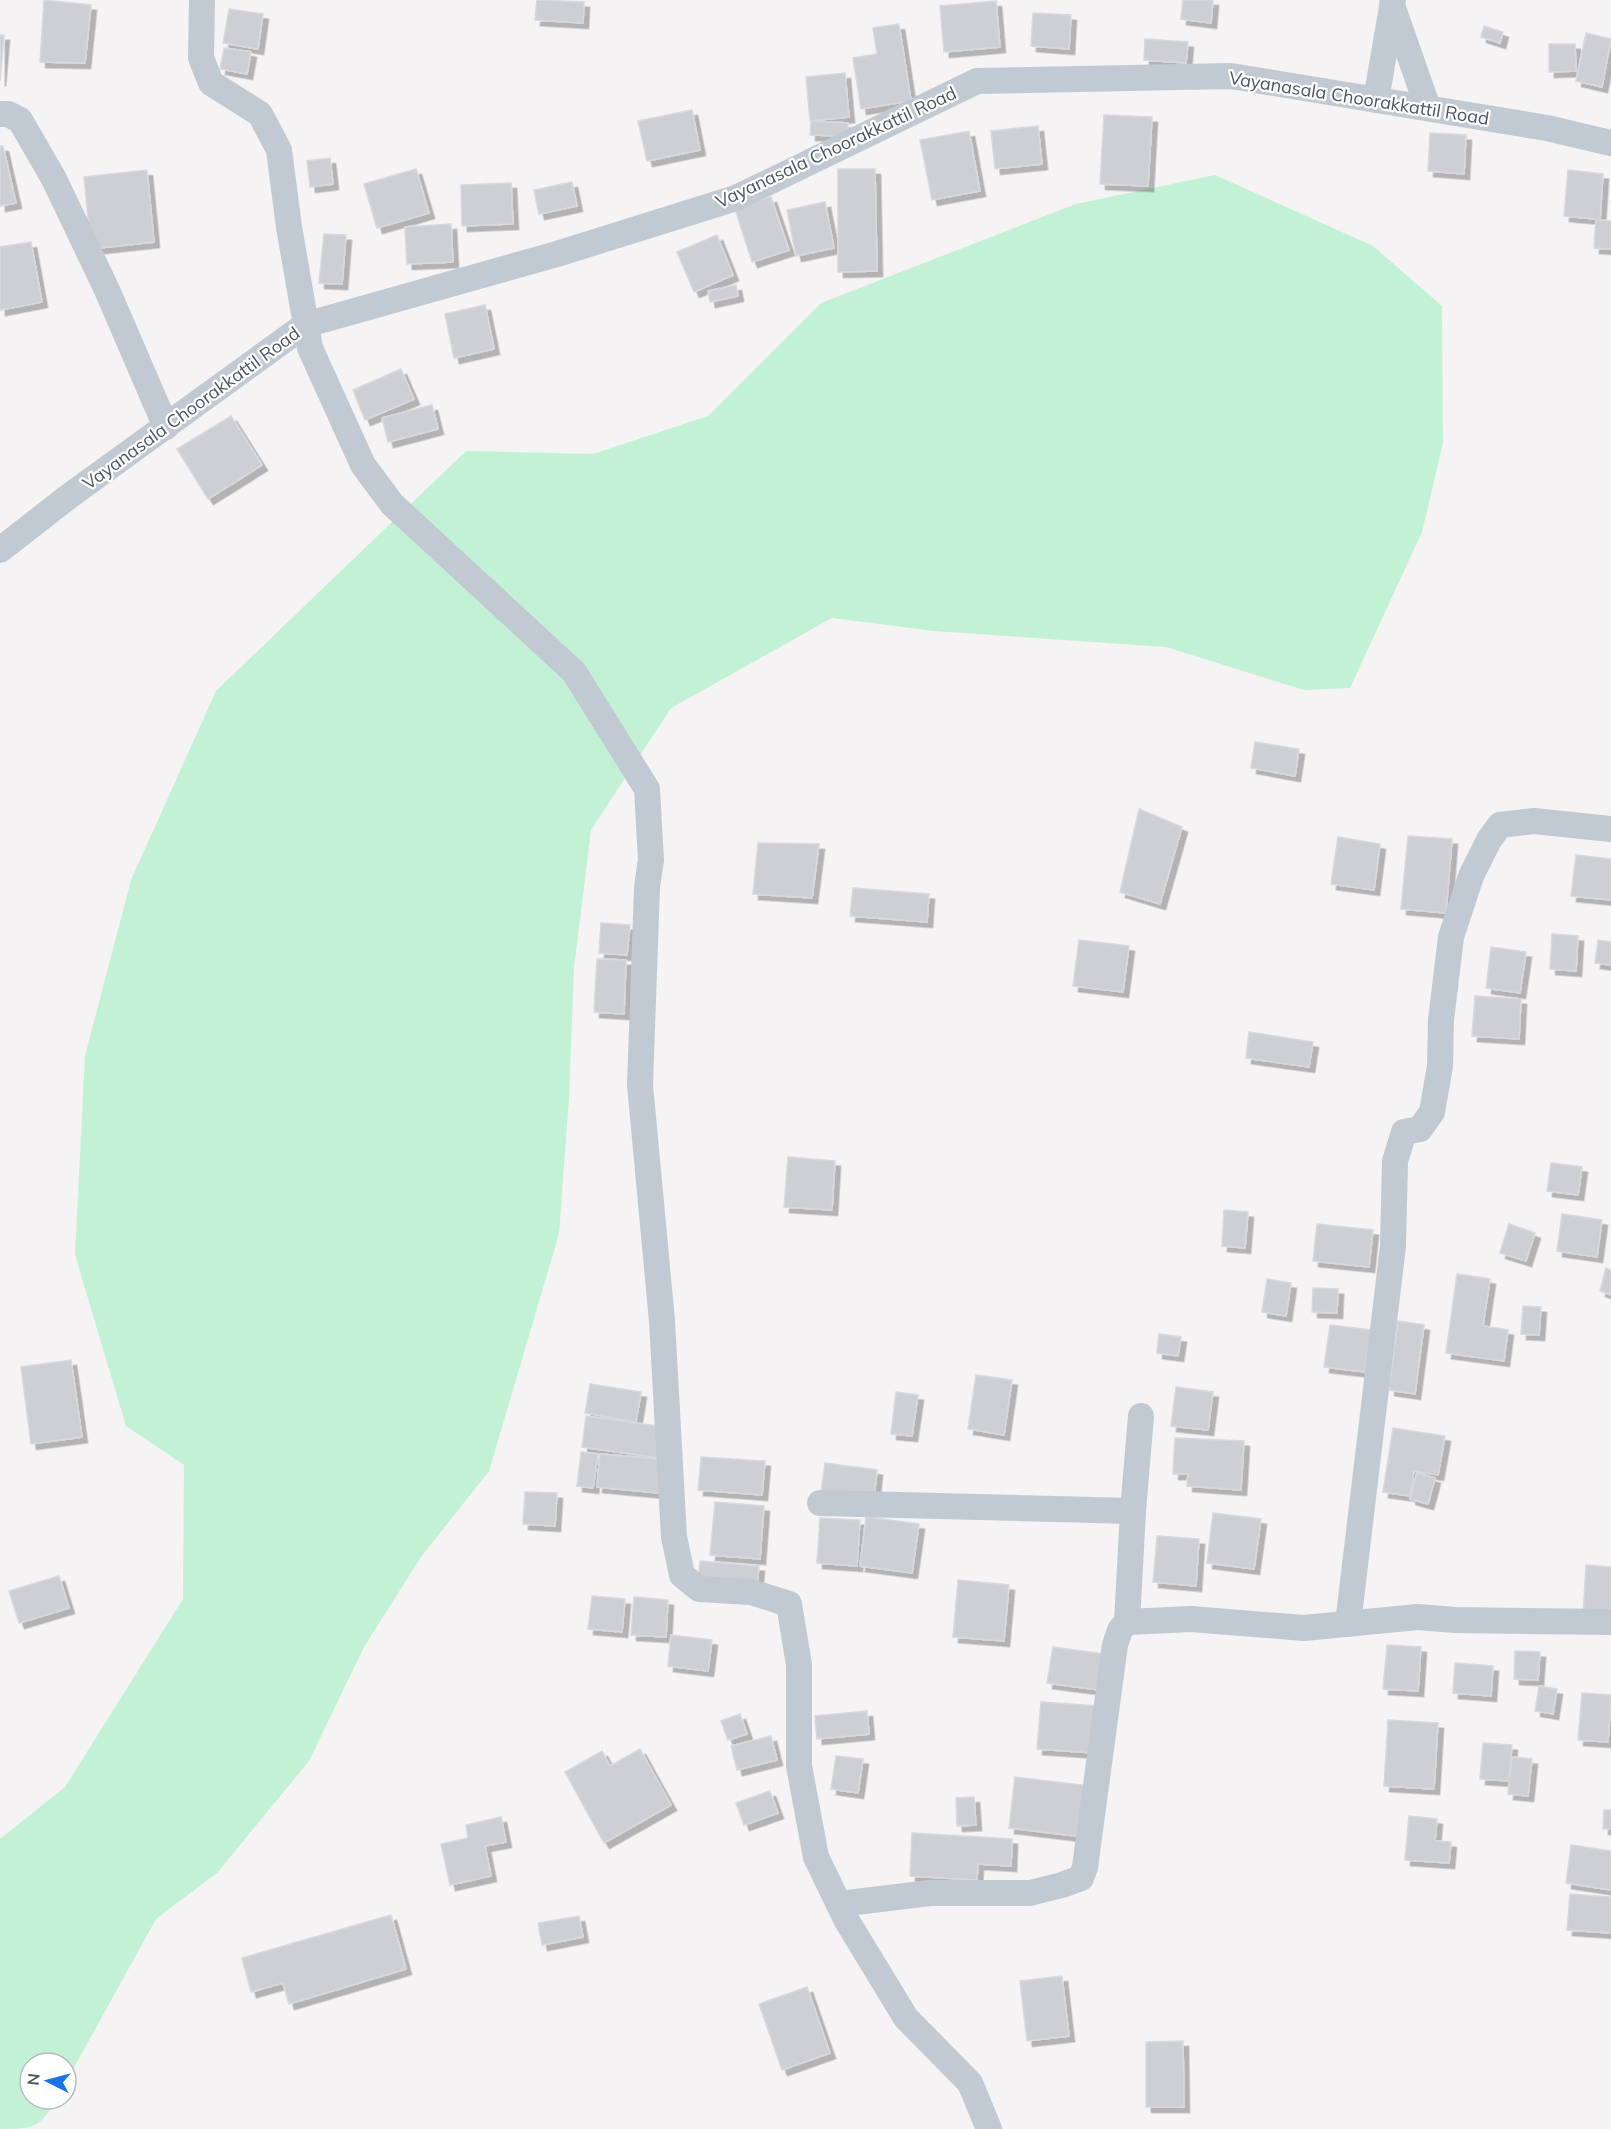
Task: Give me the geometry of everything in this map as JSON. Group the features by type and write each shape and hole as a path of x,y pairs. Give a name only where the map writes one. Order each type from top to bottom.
{"street":[{"path":"201,0 201,58 211,83 260,114 279,150 310,348 363,465 392,504 574,672 647,789 651,860 647,887 640,1084 662,1321 674,1537 682,1575 699,1589 751,1592 789,1604 799,1665 799,1766 816,1857 847,1921 906,2018 970,2083 989,2129"},
{"path":"1376,100 1387,2"},
{"path":"1387,2 1428,108"},
{"name":"Vayanasala Choorakkattil Road","path":"0,550 68,497 305,325 557,254 736,198 977,81 1231,76 1547,128 1611,143"},
{"path":"0,114 8,114 20,120 54,179 107,290 166,428"},
{"path":"1348,1624 1393,1246 1395,1161 1404,1132 1420,1129 1432,1112 1440,1066 1441,1020 1451,937 1471,876 1489,840 1500,825 1534,821 1611,829"},
{"path":"839,1904 930,1893 1030,1893 1081,1878 1089,1846 1115,1645 1120,1630 1127,1622 1141,1416"},
{"path":"820,1503 1133,1511"},
{"path":"1127,1622 1191,1619 1304,1628 1418,1617 1455,1620 1611,1622"}],"green space":[{"path":"1215,175 1373,246 1442,306 1443,443 1422,532 1350,688 1304,690 1166,647 934,631 832,618 671,708 591,830 574,968 569,1098 559,1234 489,1471 421,1557 364,1647 309,1761 217,1873 156,1919 78,2060 78,2051 18,2051 18,2111 49,2111 40,2122 34,2125 20,2129 0,2129 0,1839 65,1787 183,1599 184,1465 126,1426 75,1255 85,1056 131,880 216,691 466,451 593,454 708,416 821,303 1076,204"}],"building":[{"path":"44,0 91,5 85,63 40,62"},
{"path":"537,0 584,2 583,23 535,20"},
{"path":"1183,0 1213,0 1211,23 1181,19"},
{"path":"996,1 1000,47 944,52 940,6"},
{"path":"229,9 263,14 258,49 223,43"},
{"path":"1033,13 1071,15 1069,49 1031,46"},
{"path":"899,24 911,101 861,109 853,58 877,54 873,28"},
{"path":"1484,26 1503,32 1500,43 1481,37"},
{"path":"1586,33 1611,39 1602,87 1576,81"},
{"path":"0,35 4,35 0,81"},
{"path":"1145,39 1188,42 1186,63 1144,60"},
{"path":"1549,44 1575,44 1576,71 1549,72"},
{"path":"224,48 251,52 247,74 220,69"},
{"path":"845,73 849,117 810,121 806,77"},
{"path":"692,110 700,150 647,161 638,121"},
{"path":"1104,115 1152,117 1148,186 1100,184"},
{"path":"811,121 848,123 848,136 810,135"},
{"path":"1038,126 1042,164 995,169 991,131"},
{"path":"969,131 980,191 932,200 920,140"},
{"path":"1430,133 1466,135 1464,174 1428,171"},
{"path":"0,146 3,146 16,203 0,206"},
{"path":"330,158 333,184 310,187 307,161"},
{"path":"416,169 429,213 377,228 364,184"},
{"path":"838,169 875,169 877,271 838,272"},
{"path":"147,170 154,242 91,249 84,177"},
{"path":"1568,170 1603,174 1600,220 1611,221 1611,249 1594,248 1596,219 1564,216"},
{"path":"572,182 577,206 539,214 534,190"},
{"path":"511,183 513,224 462,226 461,185"},
{"path":"771,197 789,250 752,262 735,209"},
{"path":"825,202 834,248 796,256 787,210"},
{"path":"451,224 453,262 407,264 405,227"},
{"path":"324,234 346,235 342,284 319,283"},
{"path":"717,235 733,275 694,292 677,252"},
{"path":"31,242 42,302 0,310 0,247"},
{"path":"736,285 738,296 710,302 708,291"},
{"path":"485,305 494,349 454,358 445,314"},
{"path":"401,369 414,399 365,420 353,390"},
{"path":"432,405 438,429 388,442 382,418"},
{"path":"231,416 262,465 208,499 177,449"},
{"path":"1255,742 1299,749 1295,776 1251,768"},
{"path":"1139,809 1182,827 1160,904 1120,892"},
{"path":"1408,836 1452,839 1446,913 1401,909"},
{"path":"1338,837 1380,844 1374,890 1331,884"},
{"path":"758,843 819,844 812,898 753,894"},
{"path":"1576,855 1611,859 1611,900 1571,896"},
{"path":"853,888 929,894 927,922 850,916"},
{"path":"601,923 630,925 627,955 599,953"},
{"path":"1552,934 1578,936 1576,971 1550,969"},
{"path":"1079,940 1129,946 1123,992 1073,986"},
{"path":"1598,940 1611,942 1611,965 1595,963"},
{"path":"1491,947 1526,952 1520,993 1486,988"},
{"path":"597,959 626,960 624,1014 594,1012"},
{"path":"1475,996 1521,999 1519,1039 1472,1036"},
{"path":"1249,1032 1313,1042 1309,1067 1246,1058"},
{"path":"788,1157 835,1161 832,1210 784,1207"},
{"path":"1551,1163 1582,1167 1578,1195 1547,1191"},
{"path":"1224,1210 1248,1212 1245,1248 1222,1246"},
{"path":"1562,1214 1602,1220 1597,1257 1557,1251"},
{"path":"1317,1224 1373,1230 1369,1267 1313,1261"},
{"path":"1509,1224 1535,1233 1526,1261 1500,1253"},
{"path":"1606,1268 1611,1270 1611,1295 1600,1291"},
{"path":"1457,1274 1490,1279 1483,1326 1508,1330 1504,1361 1446,1353"},
{"path":"1267,1279 1291,1283 1286,1316 1262,1312"},
{"path":"1313,1288 1338,1289 1337,1313 1312,1312"},
{"path":"1523,1306 1541,1307 1539,1335 1521,1334"},
{"path":"1398,1321 1424,1325 1415,1394 1389,1390"},
{"path":"1330,1325 1371,1330 1365,1372 1324,1367"},
{"path":"1159,1334 1181,1337 1178,1356 1157,1353"},
{"path":"71,1360 82,1437 31,1444 21,1367"},
{"path":"976,1375 1012,1380 1004,1435 968,1429"},
{"path":"590,1384 641,1392 636,1422 585,1413"},
{"path":"1176,1387 1213,1392 1208,1430 1171,1426"},
{"path":"896,1392 918,1395 912,1436 891,1434"},
{"path":"586,1416 664,1427 660,1458 582,1447"},
{"path":"1393,1428 1445,1436 1438,1475 1414,1471 1410,1496 1383,1492"},
{"path":"1175,1438 1244,1441 1241,1490 1187,1486 1188,1474 1173,1474"},
{"path":"581,1452 598,1454 593,1488 577,1486"},
{"path":"600,1454 662,1459 659,1493 597,1487"},
{"path":"701,1457 765,1461 762,1495 698,1490"},
{"path":"825,1463 877,1470 874,1499 821,1493"},
{"path":"1417,1473 1435,1478 1428,1504 1410,1499"},
{"path":"525,1492 557,1493 555,1526 523,1524"},
{"path":"715,1502 764,1506 760,1559 710,1555"},
{"path":"1213,1513 1261,1519 1254,1569 1207,1563"},
{"path":"866,1517 919,1524 912,1573 860,1566"},
{"path":"820,1518 860,1520 857,1566 817,1563"},
{"path":"1157,1536 1199,1539 1196,1586 1153,1582"},
{"path":"700,1561 759,1566 757,1586 698,1581"},
{"path":"1586,1565 1611,1567 1611,1619 1583,1617"},
{"path":"59,1576 69,1608 19,1623 9,1591"},
{"path":"958,1580 1009,1585 1004,1641 953,1637"},
{"path":"592,1596 625,1599 622,1632 588,1629"},
{"path":"634,1597 668,1600 666,1637 631,1635"},
{"path":"671,1635 712,1640 708,1671 668,1666"},
{"path":"1387,1645 1421,1647 1418,1691 1383,1689"},
{"path":"1053,1647 1104,1654 1099,1690 1047,1683"},
{"path":"1515,1651 1540,1652 1538,1680 1514,1679"},
{"path":"1455,1663 1493,1666 1491,1696 1453,1693"},
{"path":"1539,1686 1557,1689 1553,1714 1535,1711"},
{"path":"1582,1693 1611,1695 1608,1742 1578,1740"},
{"path":"1041,1702 1098,1706 1094,1753 1037,1749"},
{"path":"867,1711 869,1734 817,1739 815,1716"},
{"path":"740,1714 747,1734 728,1740 721,1721"},
{"path":"1388,1720 1438,1723 1434,1789 1384,1786"},
{"path":"771,1736 777,1760 737,1770 731,1746"},
{"path":"1483,1743 1512,1745 1509,1781 1480,1779"},
{"path":"640,1749 671,1805 604,1843 565,1772 602,1751 610,1766"},
{"path":"836,1756 863,1759 858,1793 831,1789"},
{"path":"1512,1757 1532,1759 1528,1796 1508,1794"},
{"path":"1015,1777 1089,1786 1083,1837 1009,1828"},
{"path":"770,1791 778,1813 744,1825 736,1803"},
{"path":"974,1797 976,1825 957,1826 956,1798"},
{"path":"1604,1810 1611,1810 1611,1829 1603,1829"},
{"path":"1409,1816 1437,1819 1435,1841 1451,1842 1449,1863 1405,1860"},
{"path":"501,1817 506,1842 485,1846 491,1876 450,1885 441,1844 468,1838 466,1825"},
{"path":"912,1833 1012,1839 1011,1866 978,1864 977,1880 910,1876"},
{"path":"1571,1845 1611,1851 1611,1890 1566,1883"},
{"path":"1570,1894 1611,1897 1611,1933 1567,1930"},
{"path":"391,1915 406,1969 289,2004 283,1983 251,1992 242,1958"},
{"path":"579,1916 583,1937 542,1945 538,1923"},
{"path":"1062,1976 1069,2036 1027,2041 1020,1981"},
{"path":"807,1987 830,2053 782,2070 759,2004"},
{"path":"1183,2041 1184,2107 1146,2107 1146,2042"}]}
